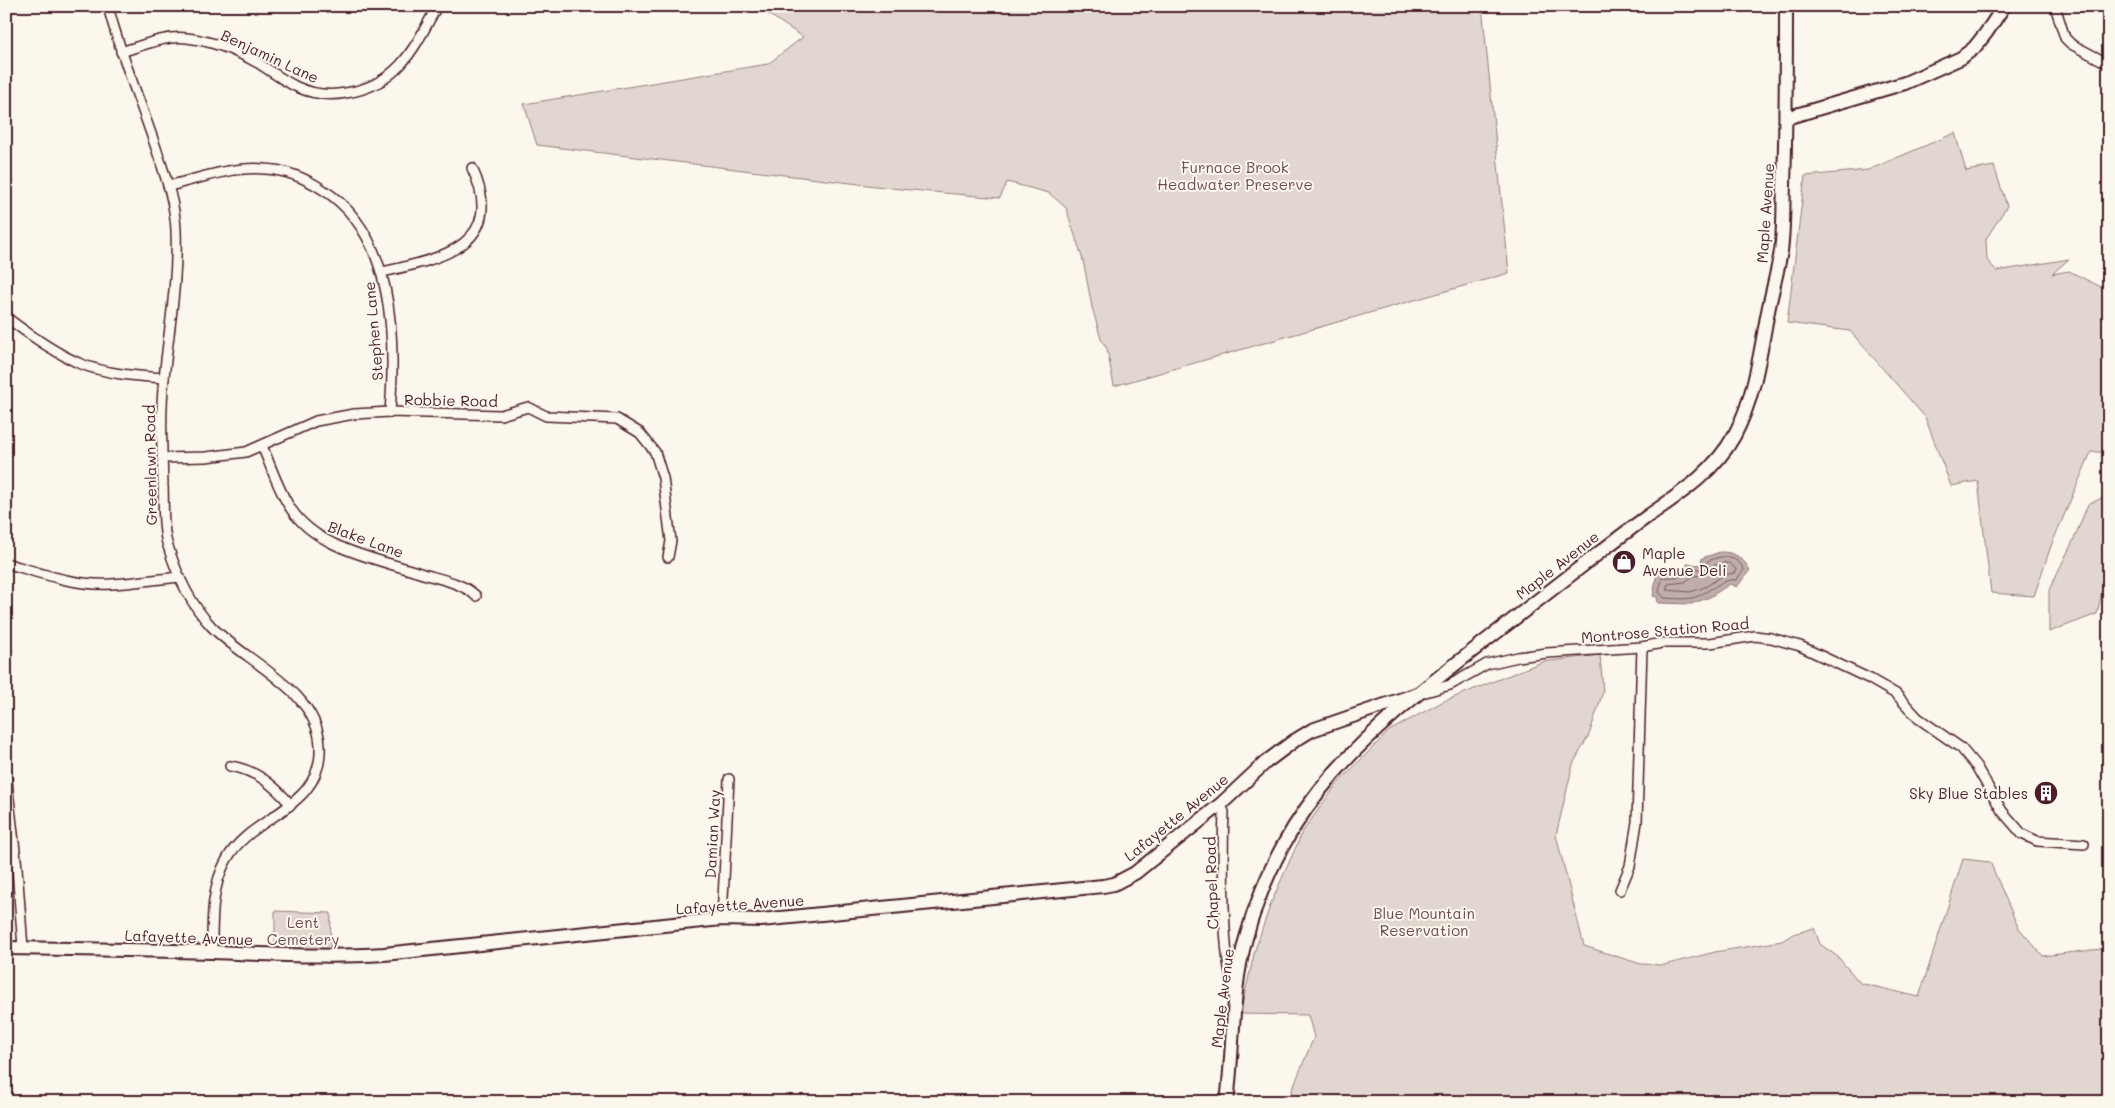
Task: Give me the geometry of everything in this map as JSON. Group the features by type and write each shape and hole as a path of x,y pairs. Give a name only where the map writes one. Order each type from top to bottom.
{"street":[{"name":"Greenlawn Road","path":"108,6 121,52 152,134 169,186 176,228 170,329 164,378 162,458 166,541 180,577 201,614 213,628 298,697 313,717 320,744 317,773 308,789 291,804 240,841 225,862 215,894 212,952"},
{"name":"Maple Avenue","path":"1227,1102 1236,989 1245,941 1271,868 1296,825 1327,779 1382,724 1417,694 1629,530 1696,483 1727,448 1746,410 1760,360 1781,248 1786,118 1786,6"},
{"path":"1786,118 1905,83 1961,58 1974,48 2004,6"},
{"path":"2055,6 2065,38 2071,44 2109,64"},
{"name":"Benjamin Lane","path":"121,52 147,44 176,38 187,38 216,44 237,53 309,92 338,94 373,87 396,71 406,59 435,10"},
{"path":"382,272 444,255 458,248 469,239 481,218 483,206 482,192 472,168"},
{"name":"Stephen Lane","path":"169,186 233,170 266,169 301,177 332,194 344,204 367,236 382,272 393,372 390,412"},
{"path":"6,317 60,353 80,363 100,370 133,376 164,378"},
{"name":"Robbie Road","path":"162,458 214,456 246,452 316,421 354,414 390,412 501,415 528,408 546,416 617,419 640,433 655,452 663,478 670,532 671,541 668,557"},
{"name":"Blake Lane","path":"262,446 290,508 312,532 336,546 449,582 472,592 476,596"},
{"path":"6,563 64,580 94,584 180,577"},
{"name":"Montrose Station Road","path":"1417,694 1450,685 1487,664 1547,653 1642,647 1662,643 1710,643 1755,636 1800,646 1888,688 1918,718 1961,748 1976,766 2002,811 2022,834 2037,841 2084,844"},
{"path":"1620,890 1630,866 1638,822 1642,647"},
{"name":"Lafayette Avenue","path":"6,948 212,952 334,957 384,954 722,919 761,920 1114,884 1135,873 1221,804 1266,762 1312,730 1417,694"},
{"path":"230,766 244,768 258,774 291,804"},
{"path":"6,773 17,868 23,948"},
{"name":"Damian Way","path":"722,919 729,779"},
{"name":"Chapel Road","path":"1221,804 1224,812 1224,901 1227,944 1231,981 1236,989"}],"green space":[{"name":"Furnace Brook Headwater Preserve","path":"756,6 1482,6 1509,273 1114,386 1107,349 1101,339 1092,307 1083,260 1066,208 1049,193 1007,182 1000,198 900,189 537,145 524,104 768,64 803,37"},
{"path":"1955,133 1966,171 1994,166 2007,206 1986,239 1987,260 1997,271 2069,259 2052,274 2069,271 2109,291 2109,452 2091,452 2051,546 2034,596 1991,593 1978,481 1951,486 1925,417 1850,331 1787,323 1805,176 1868,170"},
{"path":"2109,495 2109,576 2105,577 2097,614 2049,632 2049,590 2074,539 2088,504"},
{"name":"Blue Mountain Reservation","path":"1600,655 1603,692 1589,735 1573,764 1556,835 1584,946 1641,964 1664,965 1715,952 1782,941 1793,934 1814,928 1820,944 1838,957 1860,983 1919,997 1963,859 1990,862 2018,927 2043,956 2109,948 2109,1102 1287,1102 1314,1037 1308,1015 1240,1014 1255,950 1271,903 1303,831 1337,784 1389,731 1442,702 1542,662"},
{"name":"Lent Cemetery","path":"275,911 331,913 330,950 275,948"}],"water":[{"path":"1720,552 1738,556 1750,570 1737,587 1730,584 1710,597 1691,604 1658,603 1657,597 1653,596 1657,572 1672,573 1683,571 1688,563 1701,564 1702,558"}],"place":[{"name":"Maple Avenue Deli","path":"1624,562"},
{"name":"Sky Blue Stables","path":"2046,793"}]}
